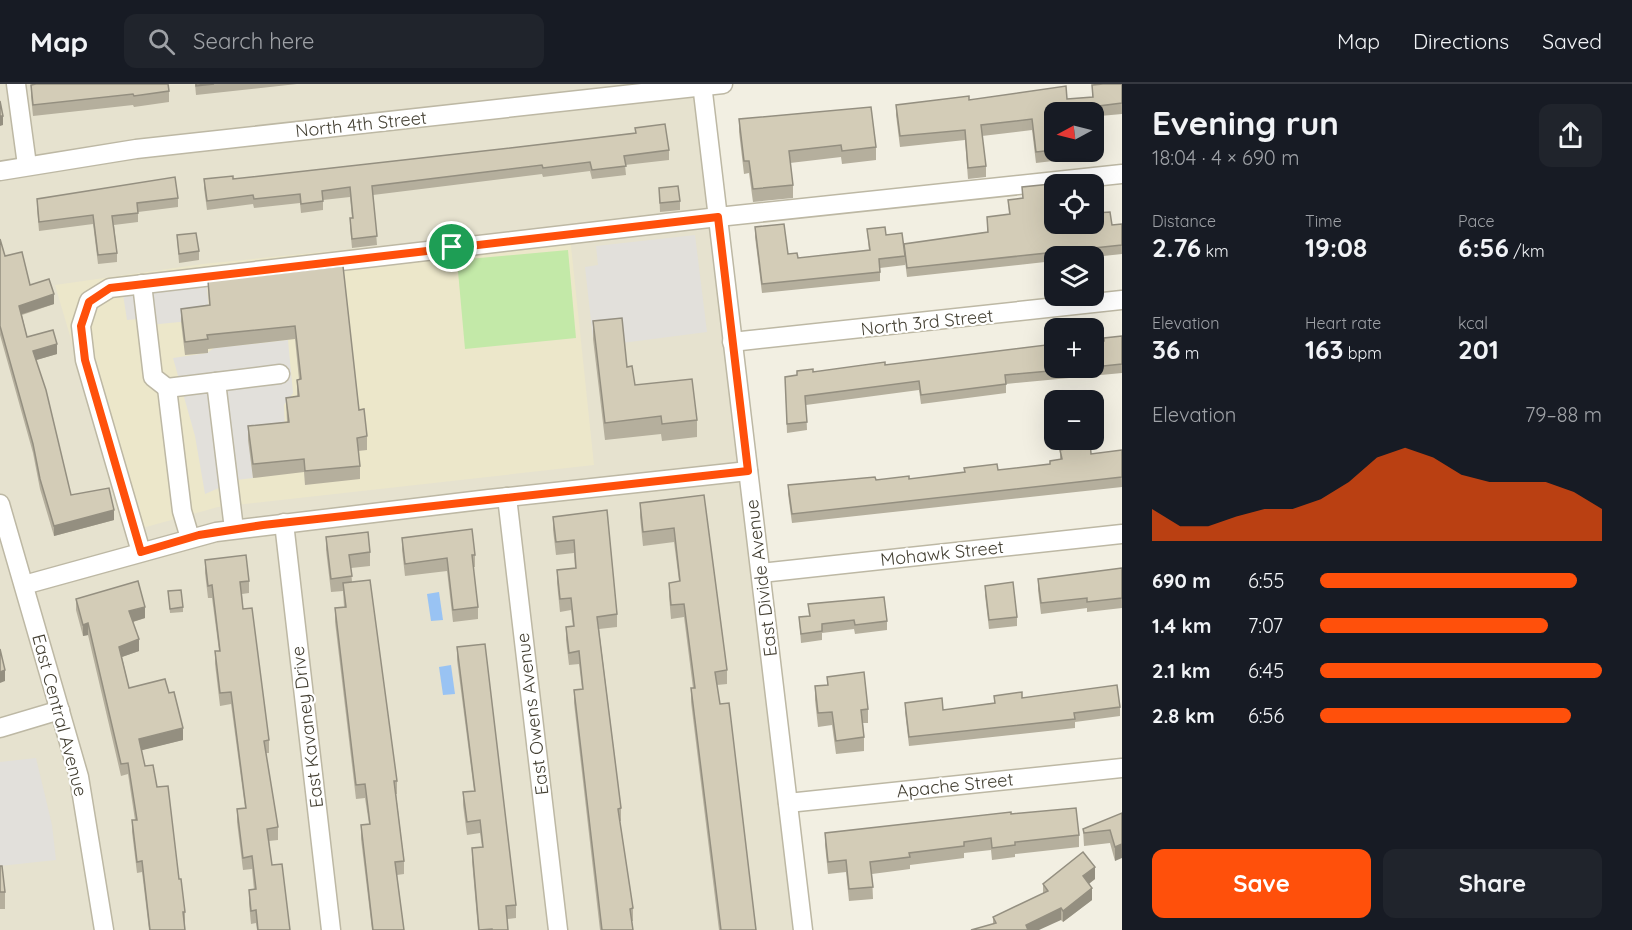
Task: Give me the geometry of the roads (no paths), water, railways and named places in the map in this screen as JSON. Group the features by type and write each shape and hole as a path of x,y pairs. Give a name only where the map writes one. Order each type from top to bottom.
{"street":[{"path":"16,84 27,165"},
{"name":"North 4th Street","path":"0,171 27,165 189,142 723,84"},
{"name":"East Divide Avenue","path":"702,85 803,930"},
{"path":"141,552 85,360 81,326 89,302 110,288 718,217 1122,174"},
{"path":"142,284 153,377 167,388 182,511 190,538"},
{"name":"North 3rd Street","path":"732,342 1122,300"},
{"path":"167,388 280,374"},
{"path":"216,382 234,529"},
{"path":"24,585 190,538 234,529 748,471"},
{"name":"East Owens Avenue","path":"507,497 558,930"},
{"name":"East Central Avenue","path":"0,504 83,792 104,930"},
{"name":"East Kavaney Drive","path":"284,523 331,930"},
{"name":"Mohawk Street","path":"761,573 1122,534"},
{"path":"0,728 60,710"},
{"name":"Apache Street","path":"788,802 1122,768"}],"water":[{"path":"439,592 443,620 431,621 427,594"},
{"path":"451,665 455,694 443,695 439,667"}]}
